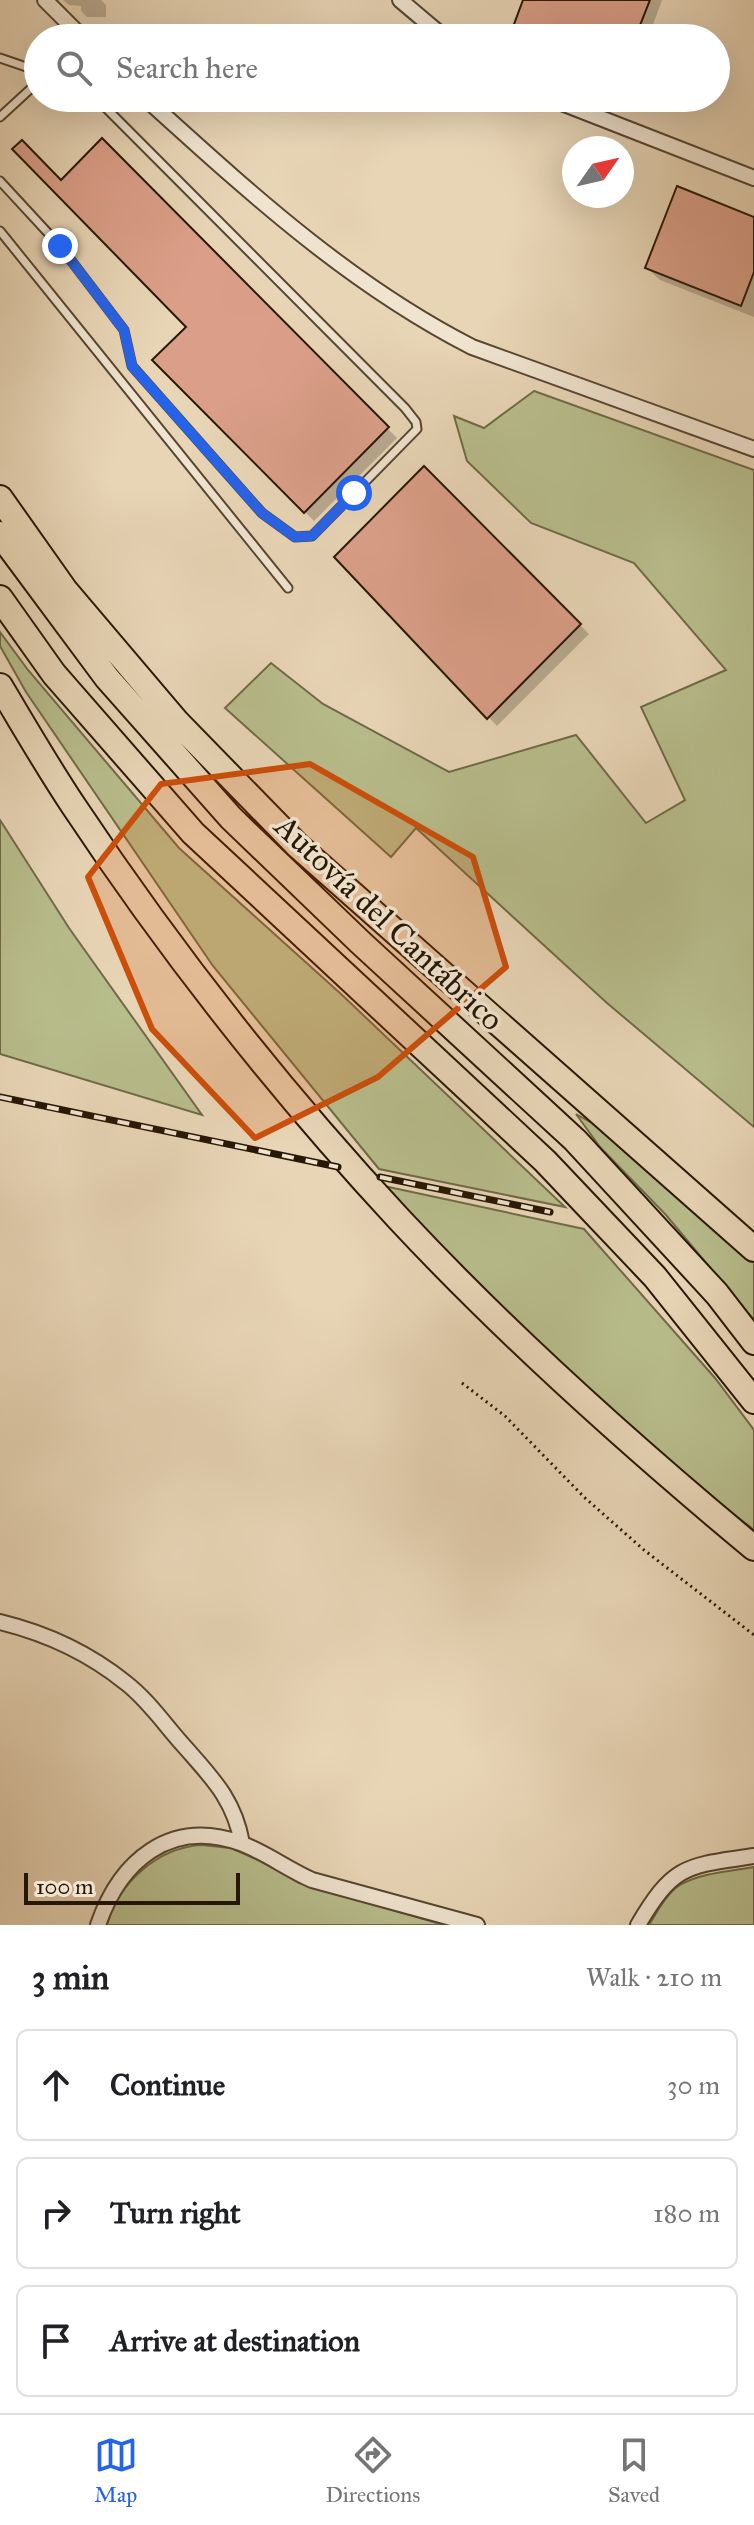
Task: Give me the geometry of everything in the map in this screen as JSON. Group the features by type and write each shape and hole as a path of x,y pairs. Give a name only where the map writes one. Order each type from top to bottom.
{"highway":[{"path":"0,498 65,590 177,722 298,846 754,1249"},
{"name":"Autovía del Cantábrico","path":"0,534 107,678 231,818 361,943 575,1140 717,1294 754,1342"},
{"path":"0,598 54,674 193,833 545,1161 655,1277 754,1401"},
{"path":"0,686 72,804 159,926 271,1072 389,1208 581,1399 754,1548"}],"street":[{"path":"45,0 69,24"},
{"path":"400,0 428,24"},
{"path":"161,112 310,244 431,326 472,347 754,449"},
{"path":"585,112 754,178"},
{"path":"0,1622 47,1636 71,1648 95,1661 139,1694 226,1794 242,1843"},
{"path":"98,1925 105,1905 122,1877 161,1842 180,1837 220,1837 242,1843 287,1870 312,1880 477,1925"},
{"path":"638,1925 664,1885 675,1875 708,1863 754,1856"}],"lane":[{"path":"0,58 24,66"},
{"path":"0,117 24,95"},
{"path":"0,181 60,246 124,330 132,366 262,513 295,537 312,536 417,429 416,422 110,112"},
{"path":"0,231 288,588"}],"path":[{"path":"462,1383 505,1416 584,1497 644,1550 754,1635"}],"highlighted area":[{"path":"310,764 473,857 506,967 378,1077 255,1138 152,1029 88,877 161,784"}],"green space":[{"path":"534,391 754,470 754,1127 607,1003 416,828 391,857 225,708 271,663 323,704 449,772 576,735 646,823 685,800 641,707 726,670 634,563 531,523 467,461 454,416 484,428"},
{"path":"0,632 28,670 179,848 341,994 565,1207 379,1169 213,966 26,692 0,646"},
{"path":"0,820 69,928 202,1115 0,1054"},
{"path":"576,1114 611,1134 754,1261 754,1320 666,1215 600,1147"},
{"path":"384,1186 584,1229 715,1378 754,1430 754,1530 655,1453 508,1314"},
{"path":"201,1845 231,1848 299,1883 444,1925 107,1925 120,1895 142,1870 169,1853"},
{"path":"754,1867 754,1925 649,1925 666,1898 680,1885 706,1875"}],"building":[{"path":"523,0 650,0 641,24 514,24"},
{"path":"102,138 389,427 304,513 152,360 186,327 12,149 22,140 61,180"},
{"path":"677,186 754,217 754,272 741,306 645,268"},
{"path":"424,466 581,624 487,719 334,557"}],"railway":[{"path":"0,1097 338,1167"},
{"path":"380,1177 550,1212"}],"route":[{"path":"60,246 124,330 132,366 262,513 295,537 312,536 354,493"}]}
